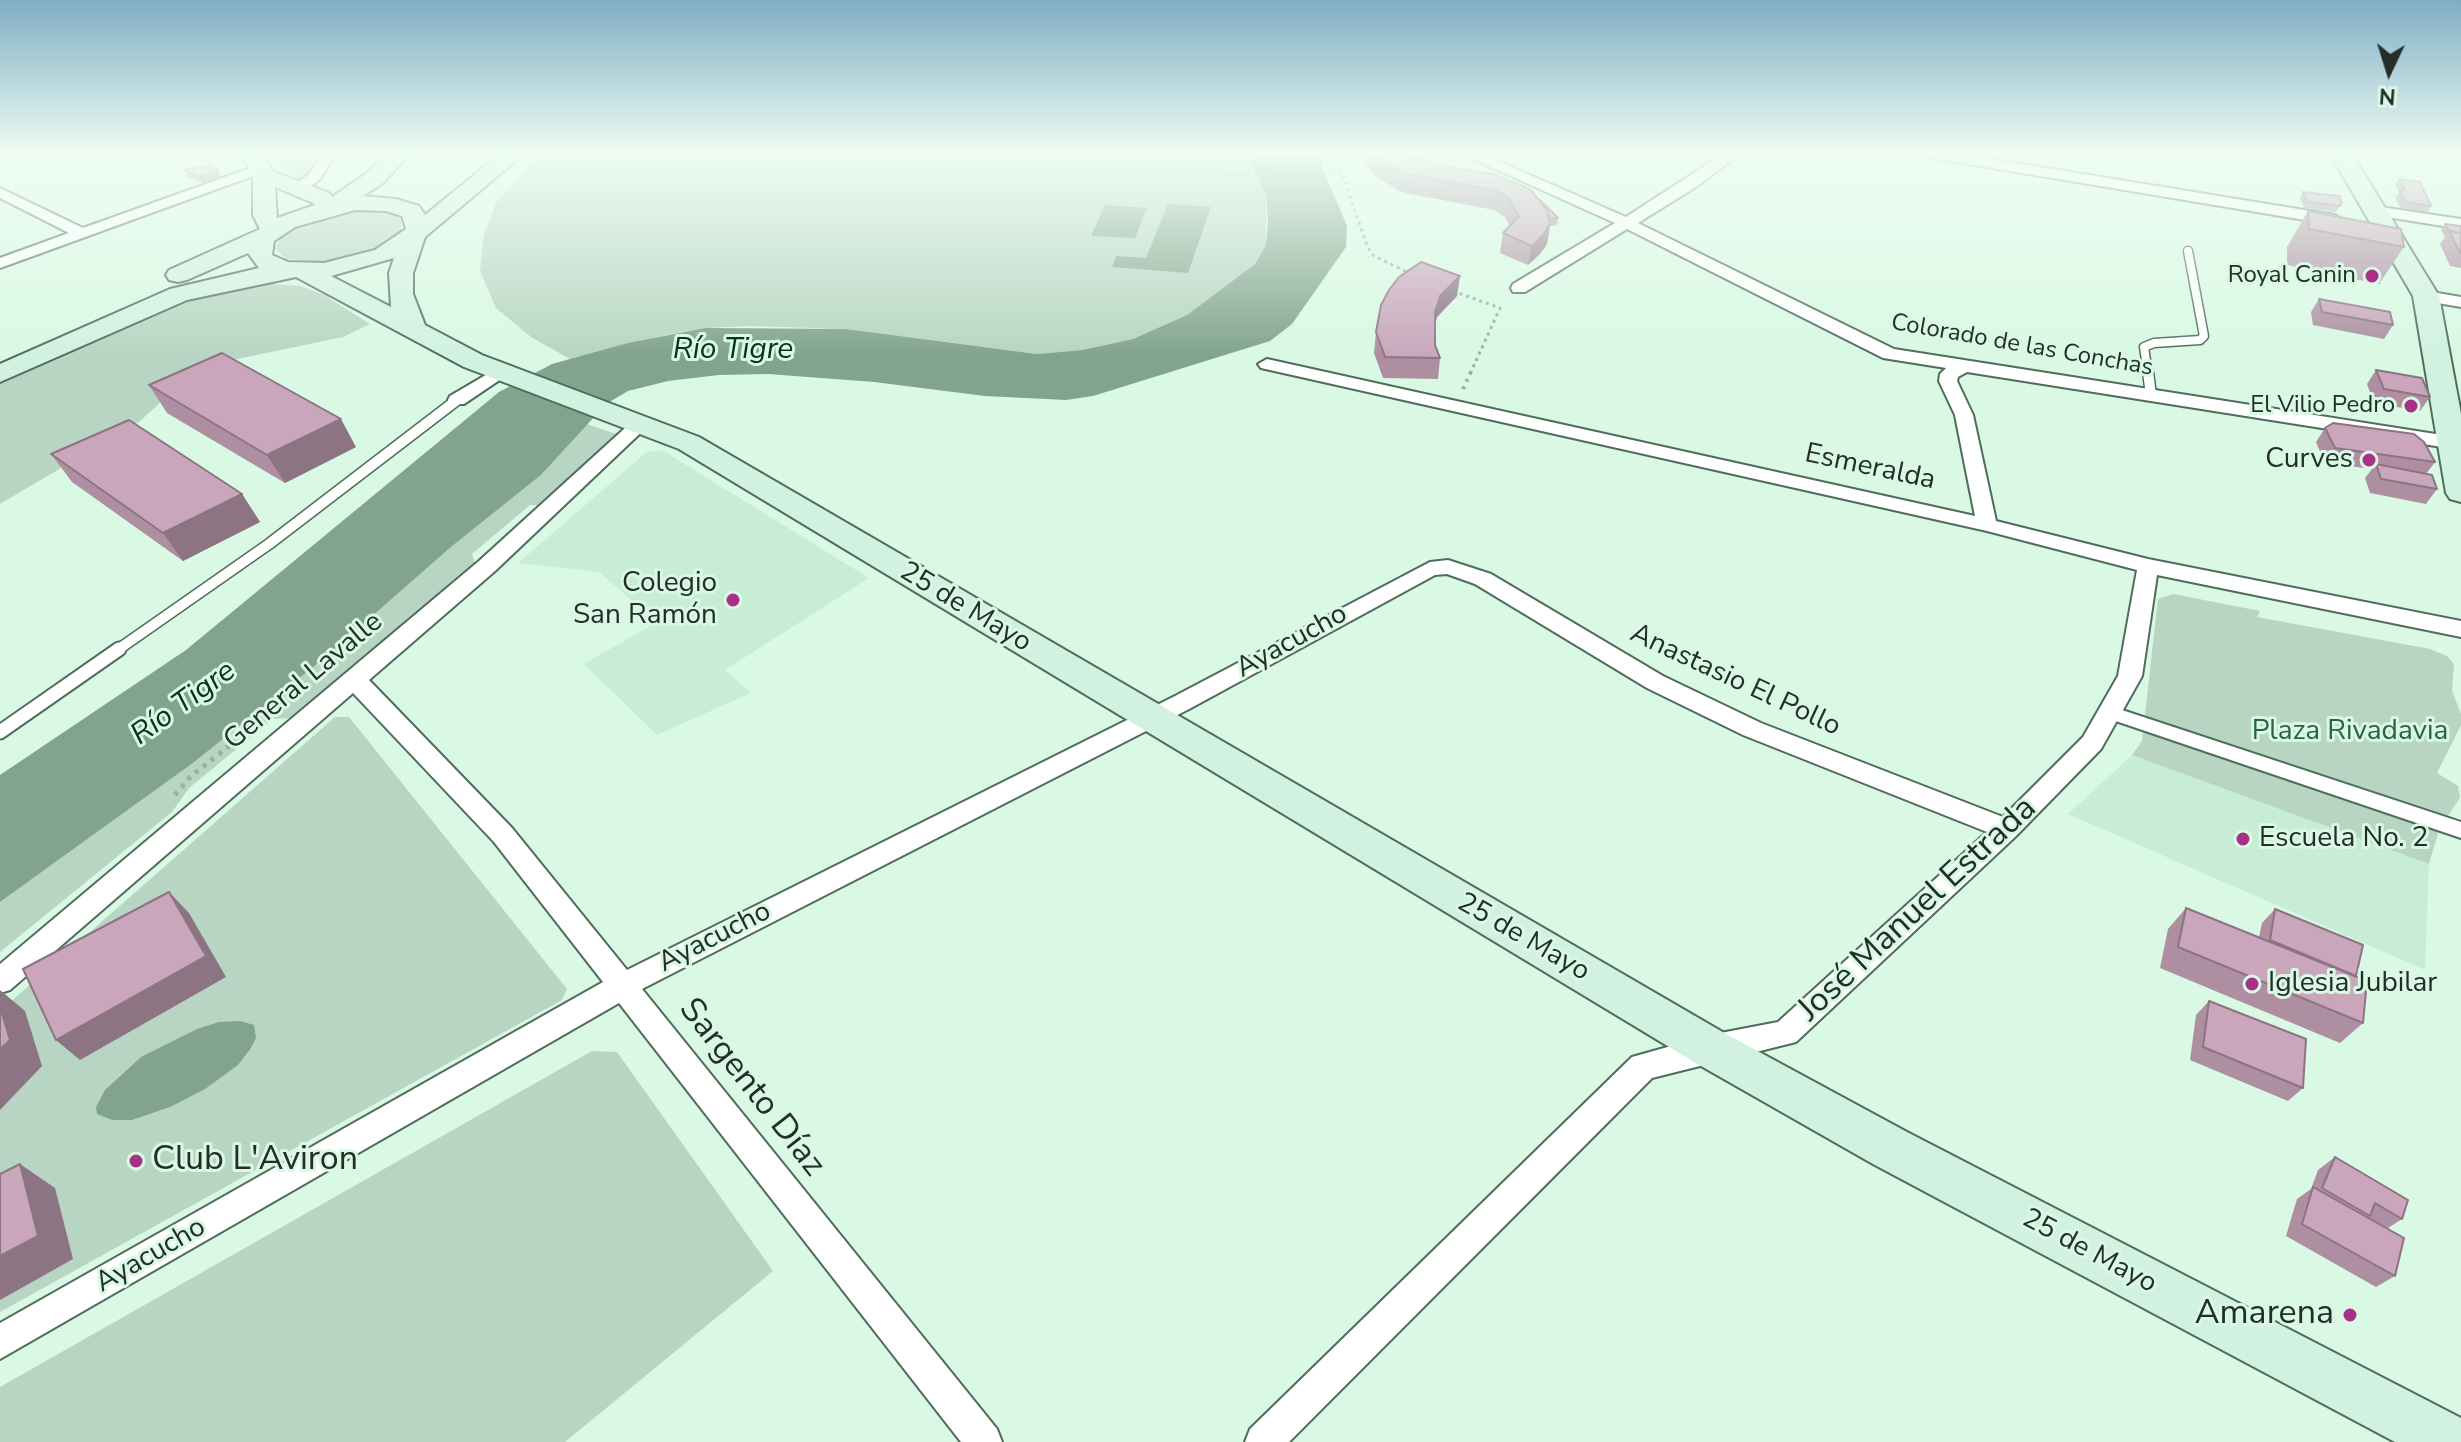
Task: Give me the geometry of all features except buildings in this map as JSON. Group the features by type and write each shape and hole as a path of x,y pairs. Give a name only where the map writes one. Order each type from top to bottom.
{"main road":[{"path":"266,221 269,234"},
{"path":"0,353 292,221"},
{"path":"416,221 415,235 401,273 405,311 416,332"},
{"path":"0,374 179,294 295,270 364,261 383,255 432,221"},
{"path":"2365,221 2426,296 2457,444 2461,493"},
{"name":"25 de Mayo","path":"269,234 259,249 265,262 295,270 438,344 689,443 1710,1048 1890,1148 2451,1442"}],"street":[{"path":"58,221 81,233"},
{"path":"0,263 112,221"},
{"path":"2374,221 2461,224"},
{"path":"1519,288 1625,222"},
{"name":"Colorado de las Conchas","path":"1625,222 1889,354 2457,444"},
{"path":"2426,296 2461,302"},
{"path":"1889,354 1952,390"},
{"name":"Esmeralda","path":"1267,364 1987,525 2148,566 2461,629"},
{"path":"1964,366 1949,374 1952,390 1964,415 1987,525"},
{"path":"457,400 509,374"},
{"name":"General Lavalle","path":"0,981 487,566 642,423"},
{"name":"José Manuel Estrada","path":"1263,1442 1643,1067 1710,1048 1786,1033 2007,829 2092,743 2130,676 2148,566"},
{"name":"Ayacucho","path":"0,1342 624,985 1149,718 1414,576 1430,569 1448,567"},
{"name":"Anastasio El Pollo","path":"1448,567 1483,579 1655,682 1752,729 2007,829"},
{"name":"Sargento Díaz","path":"355,680 503,835 984,1442"},
{"path":"2110,712 2461,830"}],"lane":[{"path":"2151,395 2144,347 2154,343 2200,340 2204,336 2188,251"},
{"path":"0,732 269,544 457,400"}],"path":[{"path":"1359,221 1374,256 1420,278"},
{"path":"1447,288 1500,308 1455,406"}],"shaded area":[{"name":"Colegio San Ramón","path":"662,450 869,578 725,670 751,693 657,735 584,664 657,622 599,572 518,563 647,452"},
{"name":"Escuela No. 2","path":"2132,755 2429,864 2425,970 2068,814"}],"green space":[{"path":"401,221 401,231 374,250 326,262 286,259 275,249 281,236 300,223"},
{"path":"489,221 1266,221 1266,245 1255,264 1187,315 1133,339 1082,350 1037,354 846,329 750,326 705,328 666,335 570,359 531,337 496,308 480,271 484,234"},
{"path":"272,284 300,286 324,295 370,324 343,337 223,362 175,389 139,422 0,504 0,381 178,302 238,287"},
{"path":"587,424 619,435 541,505 530,505 472,554 475,563 290,718 273,719 189,788 172,812 0,952 0,902 193,763 322,660 451,547 541,475"},
{"name":"Plaza Rivadavia","path":"2173,594 2260,611 2257,617 2430,649 2447,656 2454,664 2452,691 2461,714 2461,725 2437,773 2458,786 2460,798 2440,827 2429,864 2132,755 2142,741 2158,599"},
{"name":"Club L'Aviron","path":"335,717 349,717 567,989 562,1000 0,1312 0,1011"},
{"name":"Club L'Aviron","path":"592,1051 617,1052 773,1271 565,1442 0,1442 0,1387"}],"water":[{"path":"1098,221 1142,221 1135,238 1091,236"},
{"path":"1161,221 1206,221 1188,273 1112,267 1116,256 1146,258"},
{"name":"Río Tigre","path":"1268,221 1345,221 1347,226 1346,247 1292,324 1270,341 1093,396 1066,400 985,396 874,382 768,374 719,375 668,381 628,391 606,404 541,475 451,547 322,660 193,763 0,902 0,775 186,650 499,392 552,364 628,343 705,328 846,329 1037,354 1082,350 1133,339 1187,315 1255,264 1266,245"},
{"path":"240,1021 254,1025 256,1038 251,1048 238,1065 205,1089 170,1107 132,1120 112,1120 97,1114 96,1107 105,1090 141,1057 197,1029 219,1022"}],"place":[{"name":"Royal Canin","path":"2372,276"},
{"name":"El Vilio Pedro","path":"2411,406"},
{"name":"Curves","path":"2369,460"},
{"name":"Colegio San Ramón","path":"733,600"},
{"name":"Escuela No. 2","path":"2243,839"},
{"name":"Iglesia Jubilar","path":"2252,984"},
{"name":"Club L'Aviron","path":"136,1161"},
{"name":"Amarena","path":"2350,1315"}]}
